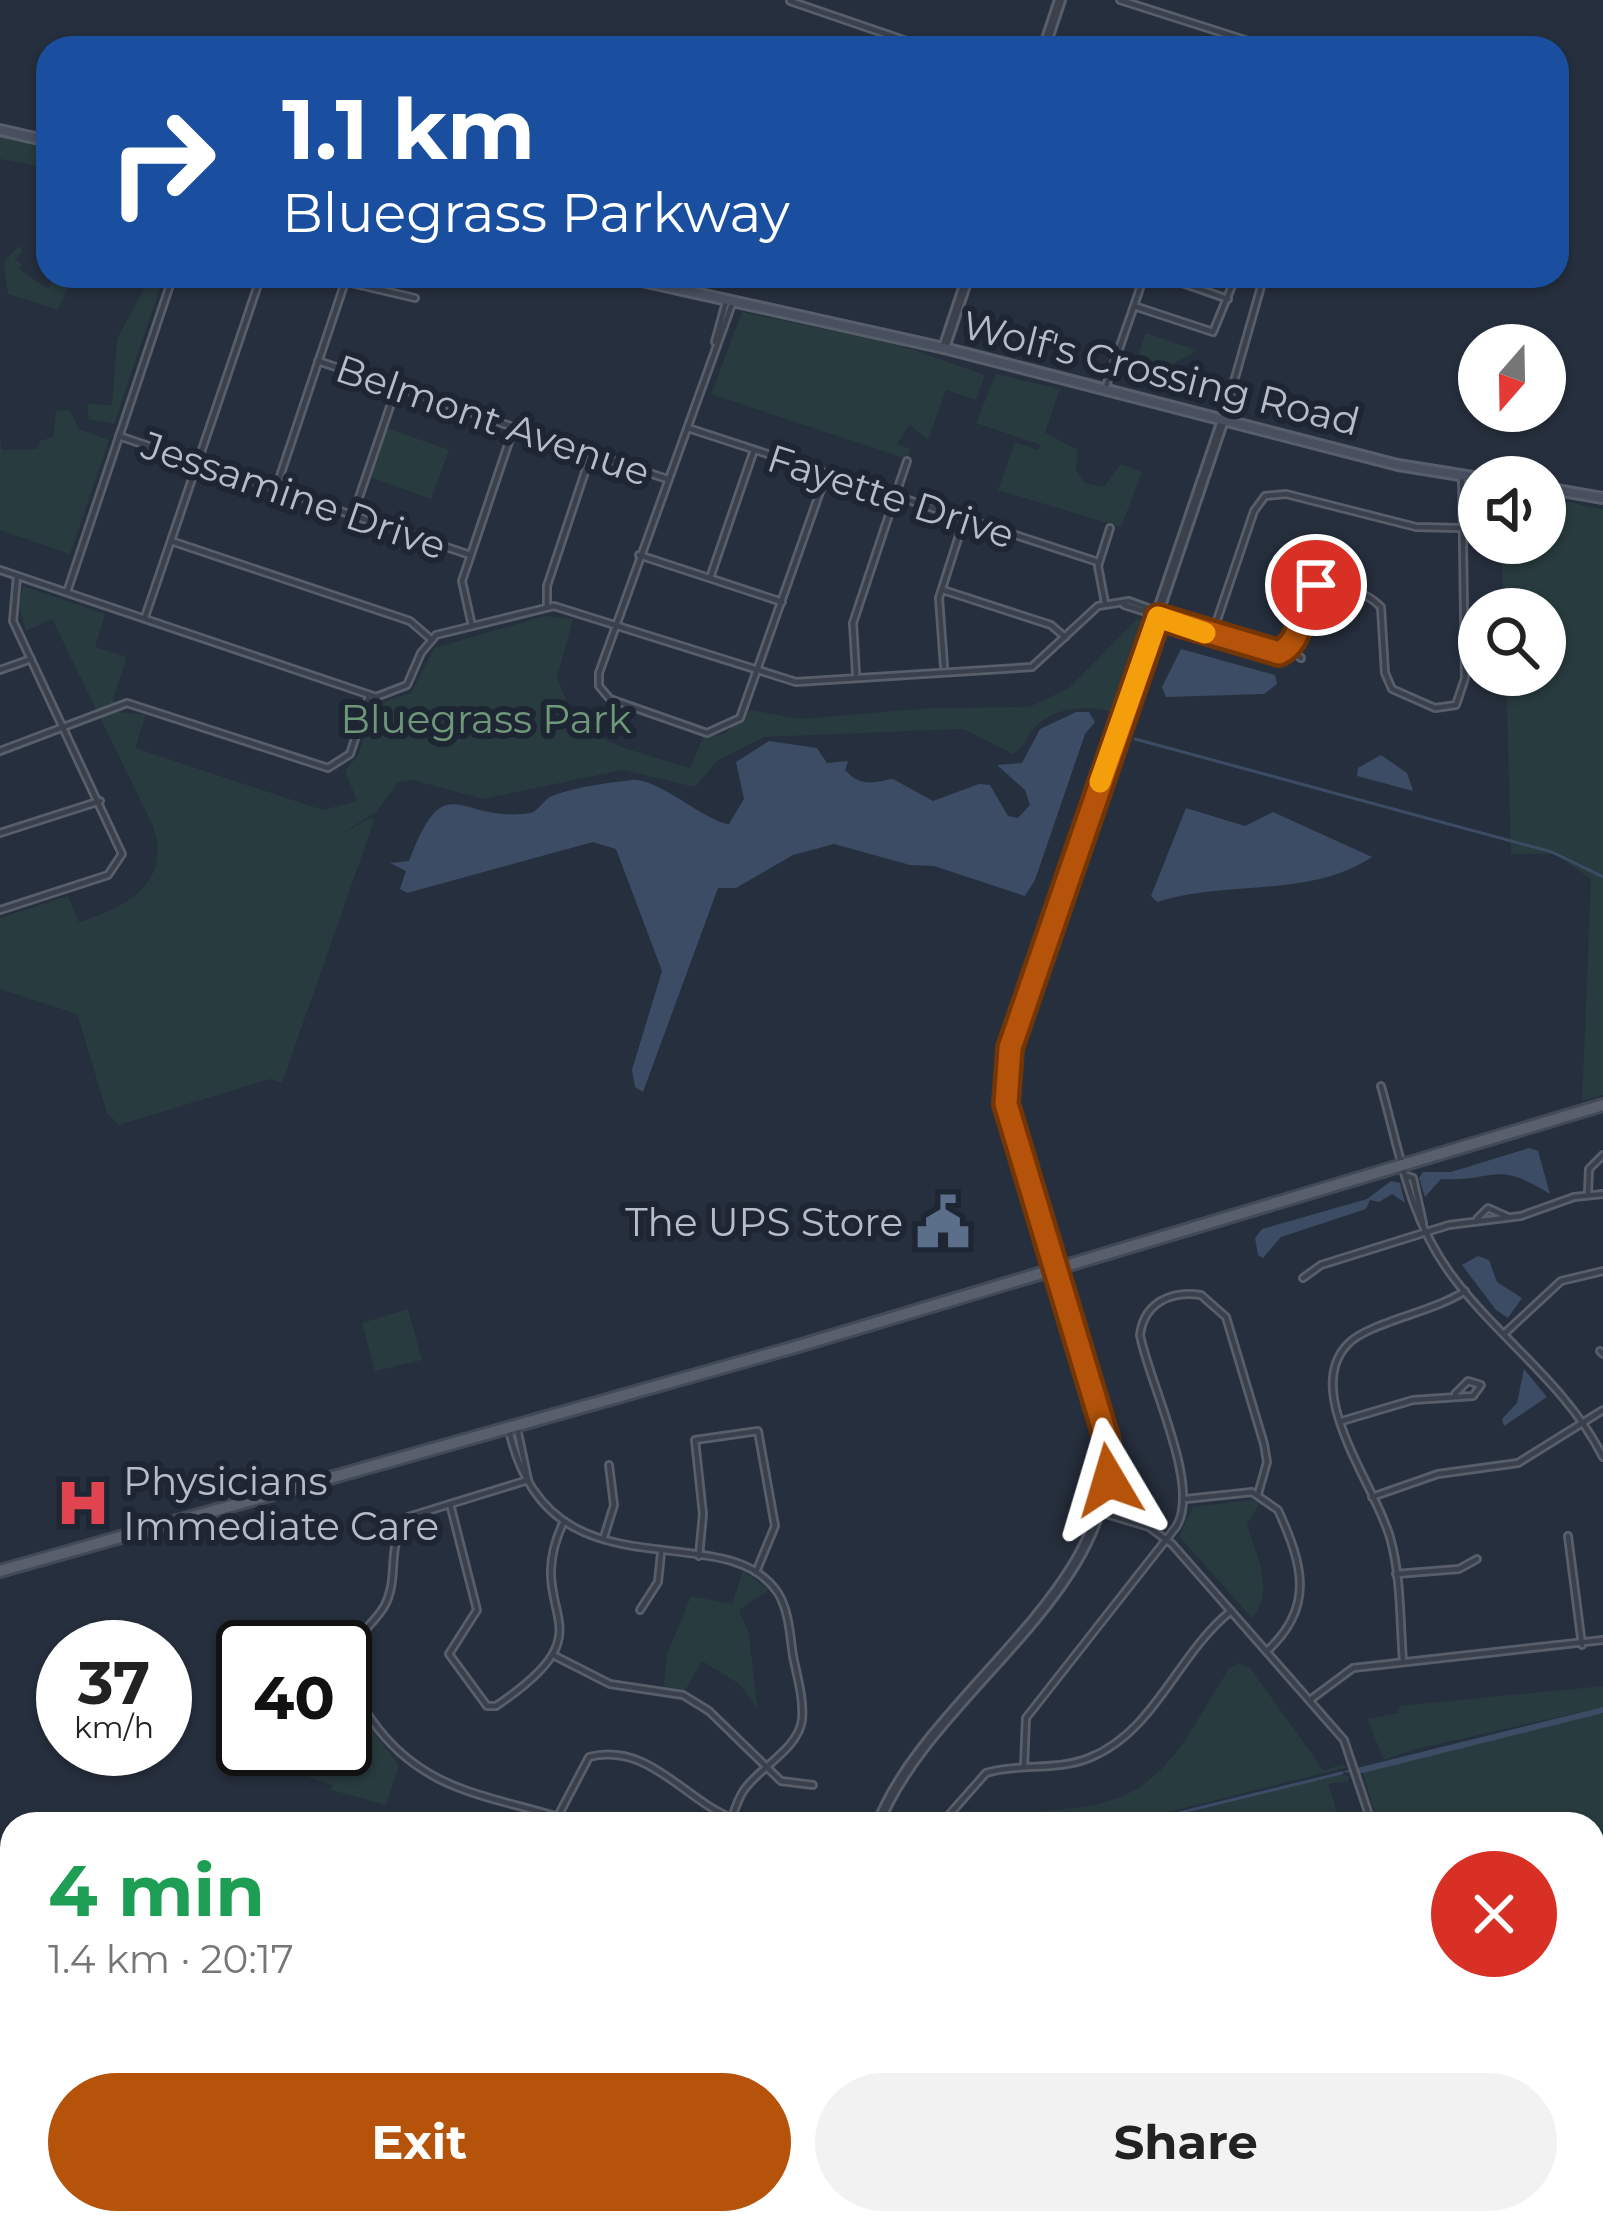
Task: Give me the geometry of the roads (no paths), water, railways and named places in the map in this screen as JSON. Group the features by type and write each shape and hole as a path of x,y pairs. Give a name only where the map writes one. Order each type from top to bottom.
{"main road":[{"path":"0,130 36,138"},
{"name":"Wolf's Crossing Road","path":"670,288 944,348 1458,475"},
{"path":"1566,492 1603,498"},
{"path":"0,1571 513,1427 1603,1105"}],"street":[{"path":"1048,36 1060,0"},
{"path":"1120,0 1232,36"},
{"path":"790,1 892,36"},
{"path":"67,592 168,288"},
{"path":"144,618 256,288"},
{"path":"276,488 343,288"},
{"path":"371,288 415,298"},
{"path":"944,348 964,288"},
{"path":"1106,389 1140,288"},
{"path":"1198,288 1228,298"},
{"path":"1134,306 1213,332 1232,288"},
{"path":"884,1812 902,1777 1079,1559 1103,1513 1109,1480 1106,1437 1006,1104 1012,1038 1159,614 1261,288"},
{"path":"730,302 615,624 598,678 604,693 698,730 720,731 740,718 826,475"},
{"name":"Belmont Avenue","path":"319,361 667,479"},
{"path":"353,514 396,387"},
{"path":"472,626 462,586 514,427"},
{"name":"Fayette Drive","path":"686,427 1098,562"},
{"name":"Jessamine Drive","path":"119,436 470,555"},
{"path":"710,578 754,451"},
{"path":"547,607 547,586 591,454"},
{"path":"856,675 853,623 908,460"},
{"path":"1214,629 1264,494 1286,494 1432,530 1458,529"},
{"path":"945,669 941,590 964,520"},
{"path":"1105,603 1098,562 1110,528"},
{"path":"171,541 410,621 431,639"},
{"path":"639,555 782,602"},
{"path":"1456,705 1466,678 1461,564"},
{"path":"0,570 369,696 402,689 431,639 547,607 796,682 1032,667 1105,603 1121,603 1214,629 1253,647"},
{"path":"0,910 115,870 122,848 11,610 17,576"},
{"path":"1159,614 1275,653 1289,647 1306,600 1317,587 1379,601 1392,689 1436,708 1456,705"},
{"path":"941,590 1051,626 1066,637"},
{"path":"1289,647 1301,658"},
{"path":"0,670 31,659"},
{"path":"0,751 127,703 328,767 350,754 369,696"},
{"path":"1456,705 1463,712"},
{"path":"0,833 100,801"},
{"path":"1381,1086 1426,1232 1465,1291 1545,1372 1583,1421 1603,1457"},
{"path":"1588,1194 1589,1169 1603,1155"},
{"path":"1303,1278 1321,1265 1426,1232 1603,1194"},
{"path":"1504,1334 1561,1282 1603,1271"},
{"path":"1403,1661 1389,1530 1342,1421 1332,1378 1348,1343 1427,1313 1465,1291"},
{"path":"1024,1767 1026,1718 1181,1520 1186,1499 1140,1335 1144,1316 1155,1304 1192,1293 1214,1302 1228,1323 1266,1452 1258,1494"},
{"path":"1342,1421 1413,1400 1455,1394"},
{"path":"1372,1497 1438,1474 1518,1462 1603,1410"},
{"path":"513,1427 528,1480 547,1510 564,1522 661,1552 740,1564 776,1591 788,1618 802,1716 797,1734 747,1785 735,1812"},
{"path":"699,1557 703,1514 695,1440 758,1431 775,1526 756,1573"},
{"path":"604,1537 614,1504 609,1465"},
{"path":"372,1622 387,1599 397,1531 422,1510 528,1480"},
{"path":"1186,1499 1258,1494 1279,1510 1301,1587 1296,1617 1267,1651"},
{"path":"450,1502 477,1610 449,1654 480,1701 496,1706 542,1673 555,1656 561,1628 548,1563 564,1522"},
{"path":"1103,1513 1131,1520 1166,1540 1267,1651 1355,1762 1369,1812"},
{"path":"1568,1536 1582,1645"},
{"path":"640,1610 658,1582 661,1552"},
{"path":"1396,1574 1459,1569 1477,1559"},
{"path":"951,1812 980,1778 1084,1760 1121,1742 1198,1639 1231,1611"},
{"path":"1310,1700 1346,1670 1603,1640"},
{"path":"555,1656 610,1684 683,1695 709,1711 790,1785 813,1785"},
{"path":"372,1718 389,1744 417,1770 450,1787 543,1812"},
{"path":"560,1812 589,1757 598,1754 646,1764 718,1812"}],"water":[{"path":"1181,649 1275,675 1277,684 1264,694 1166,697 1162,687"},
{"path":"1076,712 1089,712 1095,722 1085,734 1035,880 1025,896 934,866 910,865 834,844 793,855 736,888 718,888 643,1092 635,1087 632,1070 662,971 616,849 593,842 407,893 400,889 406,871 390,863 409,861 433,814 445,806 530,813 562,793 632,780 655,786 729,824 744,799 736,762 769,741 817,748 827,763 848,761 845,770 857,779 893,779 933,801 979,784 990,785 1008,816 1018,818 1030,805 1025,790 997,765 1022,763 1040,729"},
{"path":"1381,755 1407,773 1413,791 1357,776 1358,768"},
{"path":"1186,808 1245,826 1273,812 1372,857 1321,879 1157,902 1151,896"},
{"path":"1529,1148 1538,1151 1550,1194 1517,1177 1496,1174 1441,1179 1425,1197 1419,1178 1423,1172 1451,1172"},
{"path":"1391,1181 1400,1183 1405,1203 1392,1194 1379,1202 1370,1200 1366,1209 1281,1237 1263,1258 1258,1255 1255,1238 1262,1229 1367,1199"},
{"path":"1478,1256 1489,1260 1497,1282 1522,1298 1508,1318 1496,1310 1462,1265"},
{"path":"1524,1369 1547,1397 1504,1426 1502,1419 1517,1403"},
{"path":"1603,1707 1603,1713 1363,1773 1341,1772"}],"waterway":[{"path":"1135,739 1552,852 1603,877"},
{"path":"1183,1812 1342,1773"}],"place":[{"name":"The UPS Store","path":"943,1222"},
{"name":"Physicians Immediate Care","path":"83,1503"}],"park label":[{"name":"Bluegrass Park","path":"486,719"}]}
